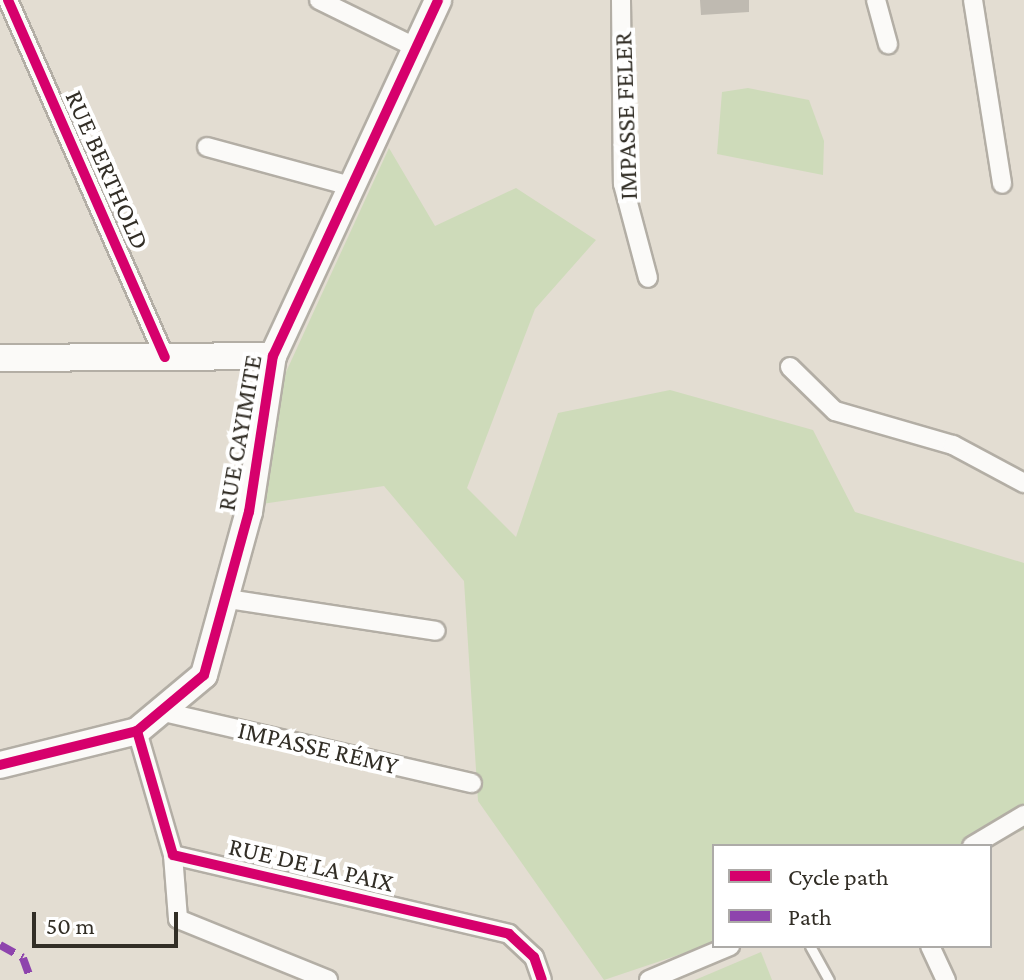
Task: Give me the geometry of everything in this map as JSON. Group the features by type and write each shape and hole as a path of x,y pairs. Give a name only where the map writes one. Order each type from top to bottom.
{"street":[{"name":"RUE BERTHOLD","path":"8,0 165,357"},
{"path":"319,0 411,45"},
{"name":"RUE CAYIMITE","path":"0,765 137,731 164,712 204,675 228,599 273,356 354,187 411,45 438,0"},
{"name":"IMPASSE FELER","path":"621,0 623,184 648,278"},
{"path":"876,0 888,44"},
{"path":"973,0 1002,184"},
{"path":"207,147 354,187"},
{"path":"0,358 273,356"},
{"path":"790,367 835,411 953,445 1024,483"},
{"path":"228,599 436,631"},
{"name":"IMPASSE RÉMY","path":"164,712 472,783"},
{"path":"137,731 173,855 178,919 328,980"},
{"path":"975,844 1024,815"},
{"name":"RUE DE LA PAIX","path":"173,855 509,934 534,957 542,980"},
{"path":"649,980 725,948"},
{"path":"931,948 946,980"}],"lane":[{"path":"811,948 829,980"}],"green space":[{"path":"748,88 809,100 824,141 823,175 717,154 722,92"},
{"path":"389,148 435,226 516,188 596,240 535,309 467,488 516,537 558,413 670,390 813,430 855,512 1024,563 1024,830 986,844 712,844 712,944 604,980 478,801 464,581 384,486 255,505 286,372"},
{"path":"761,952 772,980 695,980"}],"building":[{"path":"700,0 749,0 749,12 701,15"}],"marked path":[{"path":"0,945 23,958 31,980"}],"cycle path":[{"path":"8,0 165,357"},
{"path":"0,765 137,731 204,675 249,512 273,356 438,0"},
{"path":"137,731 173,855 509,934 534,957 542,980"}]}
